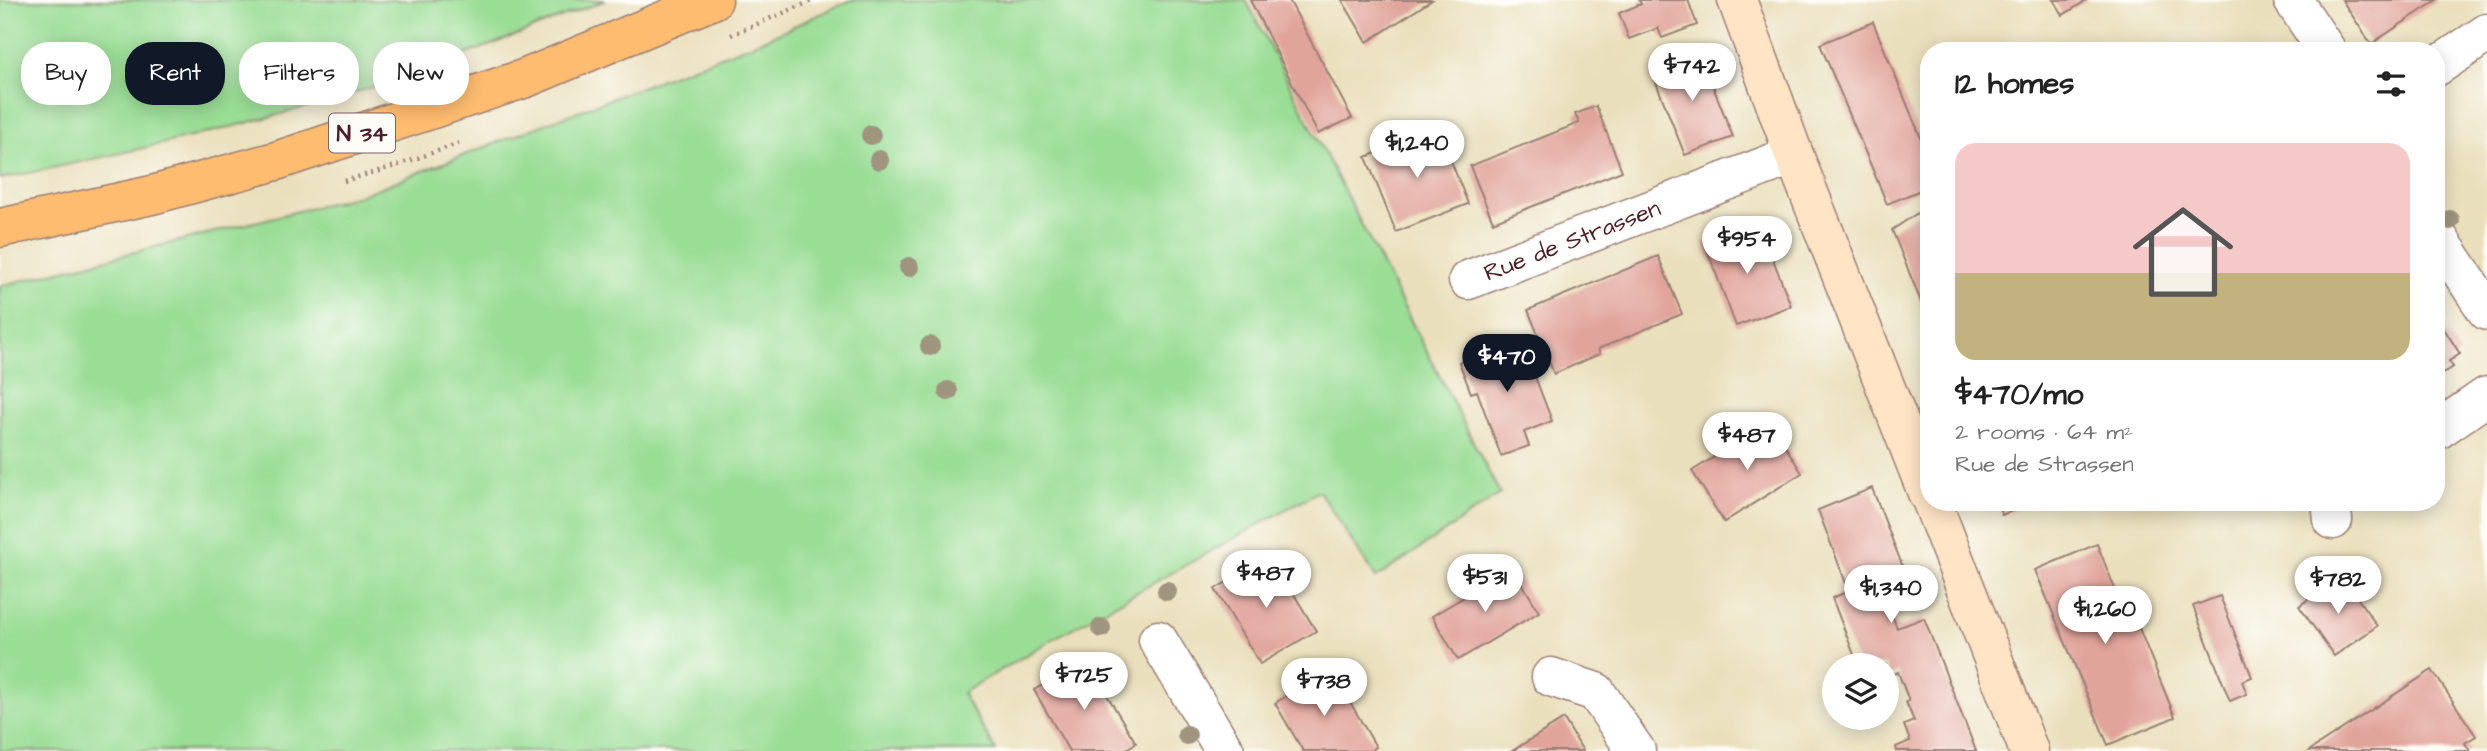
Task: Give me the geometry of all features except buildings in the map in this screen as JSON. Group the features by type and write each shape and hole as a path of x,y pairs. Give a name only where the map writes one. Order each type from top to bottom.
{"main road":[{"name":"N 34","path":"0,228 152,195 276,161 526,78 713,0"},
{"path":"1740,1 1794,155 1920,475"},
{"path":"1935,511 2029,751"}],"street":[{"path":"2293,0 2321,42"},
{"path":"2445,61 2487,33"},
{"name":"Rue de Strassen","path":"1468,280 1794,155"},
{"path":"2445,248 2487,311"},
{"path":"2445,424 2487,396"},
{"path":"1158,640 1225,751"},
{"path":"1551,677 1596,692 1636,751"}],"green space":[{"path":"0,0 606,0 469,53 469,42 373,42 373,87 359,91 359,42 239,42 239,105 313,105 180,140 0,179"},
{"path":"851,0 1246,0 1500,494 1376,578 1319,491 1060,635 962,693 996,751 0,751 0,286 358,196 763,40"}]}
